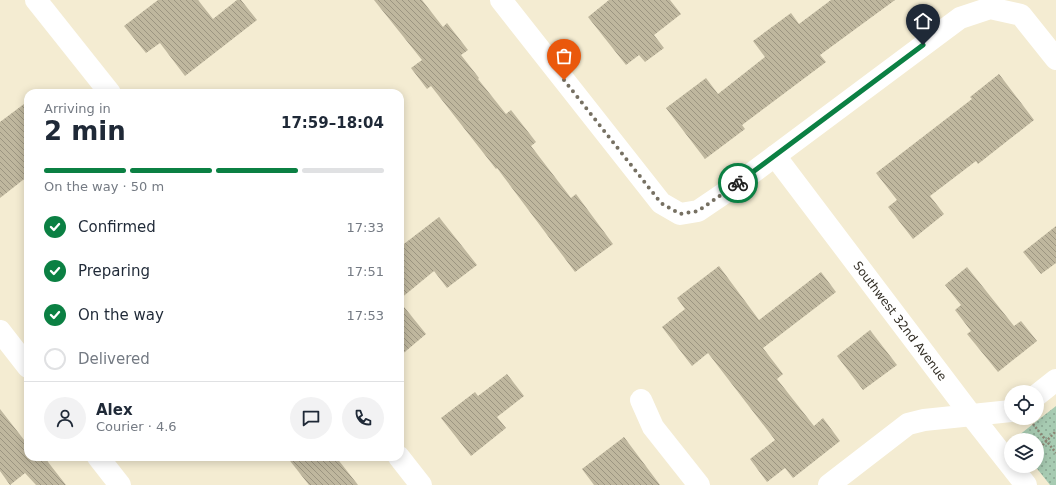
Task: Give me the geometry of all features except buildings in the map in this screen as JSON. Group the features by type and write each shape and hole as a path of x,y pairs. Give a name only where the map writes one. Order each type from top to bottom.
{"street":[{"path":"36,0 107,89"},
{"path":"507,2 661,203 680,214 698,211 732,188 960,18 990,8 1021,15 1056,59"},
{"name":"Southwest 32nd Avenue","path":"775,156 971,415 1026,485"},
{"path":"0,332 24,362"},
{"path":"1044,389 1056,380"},
{"path":"641,400 653,427 699,485"},
{"path":"829,485 908,424 924,420 1004,412"},
{"path":"101,461 120,485"},
{"path":"402,461 421,485"}],"path":[{"path":"1033,425 1056,453"},
{"path":"1046,441 1056,431"}],"green space":[{"path":"1056,406 1056,485 1050,485 1041,473 1044,473 1044,433 1022,433 1032,425 1044,425 1044,415"}],"way so far":[{"path":"564,80 661,203 680,214 698,211 738,183"}],"route":[{"path":"738,183 923,45"}]}
